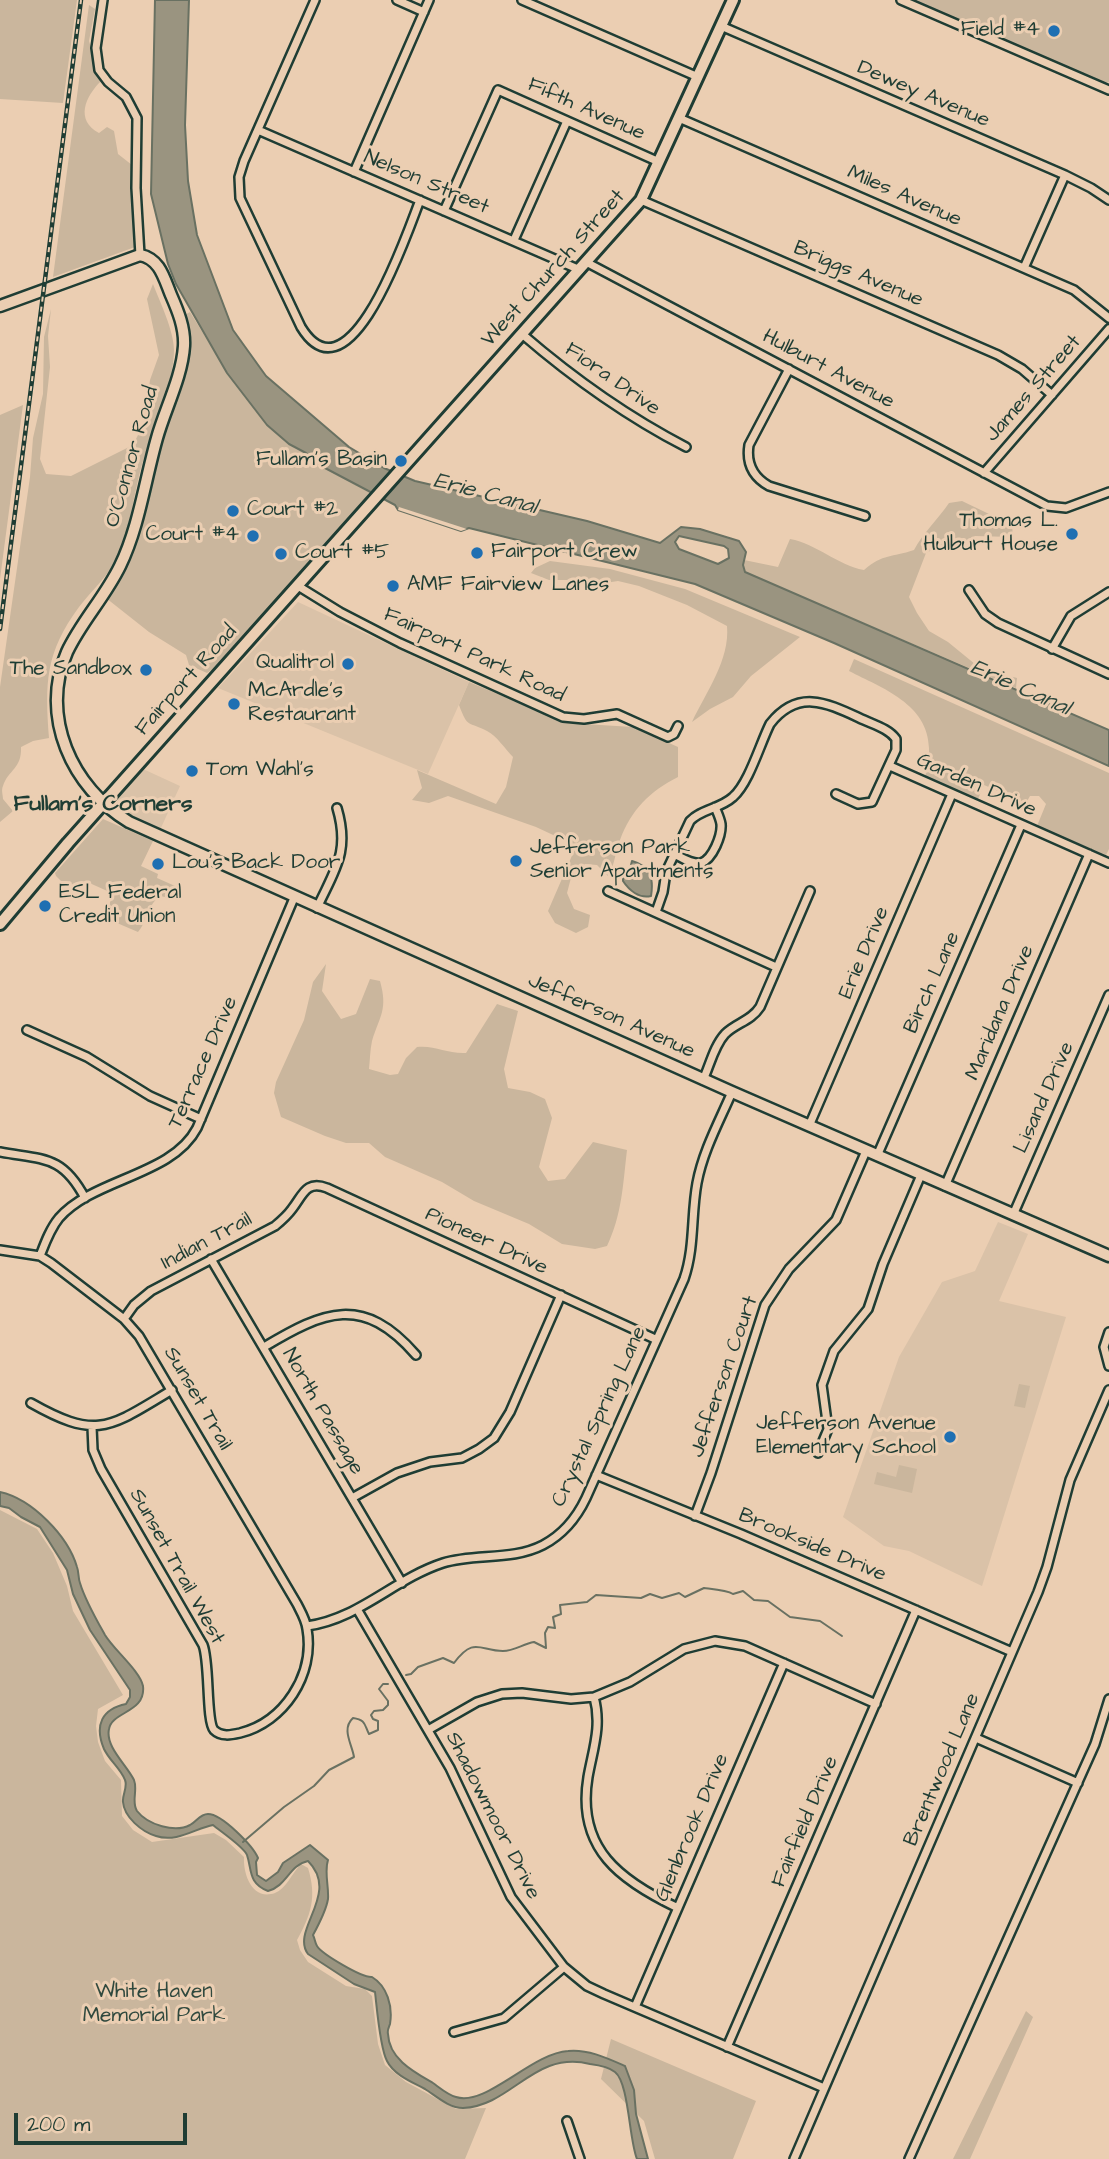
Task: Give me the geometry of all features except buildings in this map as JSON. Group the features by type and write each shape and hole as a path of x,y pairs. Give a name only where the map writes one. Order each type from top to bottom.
{"main road":[{"name":"West Church Street","path":"405,466 641,200 733,0"},
{"name":"Fairport Road","path":"0,924 103,803 405,466"}],"street":[{"path":"0,306 140,255 136,188 137,118 126,97 108,82 99,70 96,48 103,0"},
{"path":"315,0 242,167 239,187 240,198 308,338 331,346 344,343 372,312 420,200"},
{"path":"397,0 424,12"},
{"path":"354,172 429,0"},
{"path":"522,0 698,77"},
{"path":"901,0 1109,90"},
{"name":"Dewey Avenue","path":"721,26 1065,175 1109,200"},
{"name":"Fifth Avenue","path":"444,211 498,90 659,162"},
{"name":"Miles Avenue","path":"679,118 1074,290 1109,318"},
{"path":"514,240 567,121"},
{"name":"Nelson Street","path":"258,130 444,211 583,266"},
{"path":"1024,268 1065,175"},
{"name":"Briggs Avenue","path":"641,200 998,355 1016,364 1052,395"},
{"name":"O'Connor Road","path":"103,803 81,779 68,754 60,732 57,694 66,655 75,636 114,577 126,551 183,356 183,328 174,301 156,264 152,259 140,255"},
{"name":"Hulburt Avenue","path":"583,266 789,369 1053,508 1066,508 1109,492"},
{"name":"James Street","path":"985,473 1109,329"},
{"name":"Fiora Drive","path":"522,334 567,373 642,425 686,447"},
{"path":"789,369 749,445 748,455 752,470 769,486 865,516"},
{"name":"Fairport Park Road","path":"298,586 402,645 564,717 584,719 617,715 668,737 674,734 678,726"},
{"path":"969,590 993,621 1109,674"},
{"path":"1052,649 1071,616 1109,592"},
{"name":"Garden Drive","path":"656,912 666,872 690,821 695,815 732,798 739,791 777,715 800,702 833,706 891,733 897,746 890,766 1109,863"},
{"path":"836,794 858,804 872,802 890,766"},
{"name":"Erie Drive","path":"809,1126 953,794"},
{"name":"Jefferson Avenue","path":"103,803 128,822 294,898 703,1080 1109,1256"},
{"path":"674,854 694,863 703,862 710,856 720,833 721,823 715,807"},
{"path":"317,908 343,848 337,808"},
{"name":"Birch Lane","path":"877,1156 1021,825"},
{"name":"Maridana Drive","path":"945,1186 1089,854"},
{"path":"608,891 776,967"},
{"path":"703,1080 723,1037 758,1011 810,891"},
{"name":"Terrace Drive","path":"40,1256 51,1228 59,1218 86,1198 180,1150 190,1142 294,898"},
{"name":"Lisand Drive","path":"1013,1216 1109,995"},
{"path":"27,1030 87,1057 150,1096 201,1119"},
{"name":"Crystal Spring Lane","path":"307,1626 331,1622 446,1562 513,1554 542,1545 561,1532 575,1517 687,1269 692,1249 700,1170 732,1092"},
{"name":"Jefferson Court","path":"695,1516 765,1305 789,1269 836,1220 866,1151"},
{"path":"0,1152 56,1163 68,1171 86,1198"},
{"path":"818,1453 828,1429 822,1385 834,1351 868,1309 883,1264 921,1175"},
{"name":"Pioneer Drive","path":"302,1191 313,1185 327,1188 655,1339"},
{"name":"Indian Trail","path":"124,1319 134,1305 151,1291 275,1226 292,1209 302,1191"},
{"name":"Sunset Trail","path":"0,1250 40,1256 62,1270 124,1319 146,1345 297,1604 307,1626"},
{"name":"North Passage","path":"211,1259 402,1583"},
{"path":"352,1498 397,1472 430,1462 462,1458 479,1450 494,1438 510,1412 561,1295"},
{"path":"264,1348 311,1321 332,1316 355,1315 384,1326 403,1340 416,1355"},
{"path":"1109,1332 1104,1347 1109,1366"},
{"path":"31,1403 62,1419 92,1427 123,1419 172,1390"},
{"name":"Brentwood Lane","path":"794,2159 1043,1578 1070,1480 1109,1390"},
{"name":"Sunset Trail West","path":"92,1427 97,1460 204,1645 209,1668 210,1718 213,1729 225,1735 241,1733 261,1724 283,1707 295,1692 303,1674 308,1649 307,1626"},
{"name":"Brookside Drive","path":"596,1475 741,1534 1012,1652"},
{"name":"Shadowmoor Drive","path":"357,1609 450,1768 504,1886 564,1967 596,1990 824,2088"},
{"name":"Fairfield Drive","path":"727,2047 916,1610"},
{"path":"428,1730 494,1695 522,1693 571,1699 594,1697 630,1682 684,1649 705,1642 734,1642 876,1704"},
{"name":"Glenbrook Drive","path":"635,2007 784,1663"},
{"path":"594,1697 598,1725 586,1800 592,1833 605,1857 619,1873 640,1889 678,1908"},
{"path":"909,2159 1095,1744 1109,1699"},
{"path":"976,1738 1078,1783"},
{"path":"454,2032 504,2018 564,1967"},
{"path":"567,2122 580,2159"}],"shaded area":[{"path":"155,0 189,0 185,125 188,181 197,235 233,330 266,376 349,447 384,468 415,481 587,521 660,543 681,527 700,529 739,541 746,552 743,565 745,572 1109,730 1109,766 695,584 469,528 461,531 398,510 395,505 325,468 289,444 267,425 227,373 176,284 168,264 151,194","holes":["679,536 728,549 729,558 718,564 679,549 675,542"]},
{"path":"298,602 469,682 428,774 218,688"},
{"path":"143,769 180,786 160,830 125,814 117,806 118,797"},
{"path":"632,861 647,870 652,884 651,896 635,893 623,881 623,875 630,869"},
{"name":"Jefferson Avenue Elementary School","path":"998,1222 1028,1234 999,1301 1066,1317 982,1586 909,1551 884,1546 843,1517 899,1357 942,1282 975,1271"},
{"path":"0,1492 24,1502 36,1511 66,1543 78,1569 85,1596 105,1635 141,1680 143,1695 139,1702 116,1718 109,1729 113,1749 134,1780 137,1811 148,1820 170,1828 190,1825 205,1814 214,1815 244,1839 258,1858 257,1875 266,1881 278,1872 283,1863 310,1845 328,1860 328,1899 313,1935 316,1945 334,1960 360,1974 372,1977 382,1986 391,2010 389,2043 404,2064 450,2095 468,2098 495,2087 554,2054 575,2051 604,2057 625,2066 634,2090 636,2114 648,2159 637,2159 620,2078 607,2068 570,2062 553,2065 538,2071 496,2098 463,2108 448,2104 404,2078 387,2061 379,2028 375,1992 354,1984 308,1954 304,1944 305,1934 318,1899 319,1886 317,1873 308,1861 296,1867 280,1885 268,1891 254,1880 245,1852 213,1825 164,1838 151,1834 135,1823 124,1808 125,1780 104,1749 100,1733 102,1719 111,1710 126,1704 130,1690 90,1630 73,1594 67,1570 40,1527 9,1508 0,1506"}],"green space":[{"path":"0,0 77,0 63,103 0,99"},
{"path":"911,0 1109,0 1109,82 1102,83"},
{"path":"89,5 95,9 89,41 101,81 87,101 85,115 87,122 99,133 107,127 114,131 118,154 132,165 135,247 53,277"},
{"path":"153,284 172,334 174,350 166,393 141,468 116,561 79,607 59,639 48,685 49,738 21,747 17,765 2,789 3,799 13,811 0,822 0,687 30,477 33,438 43,394 44,337 51,309 48,336 50,367 40,459 46,474 71,476 133,445 144,423 150,380 159,355 147,299"},
{"path":"190,312 227,372 267,425 325,468 372,494 219,665 207,673 189,665 186,655 149,632 106,598 184,367 183,316"},
{"path":"23,405 0,579 0,415"},
{"path":"962,501 1012,525 1013,537 975,536 963,545 944,544 926,553 909,597 929,631 948,642 981,669 1017,678 1016,688 744,572 744,560 778,567 790,539 864,570 883,558 914,550 949,503"},
{"path":"550,561 610,569 685,589 800,637 751,676 733,697 692,722 721,663 727,626 687,605 639,586 618,581 592,585 580,580 549,580 531,573"},
{"path":"854,659 1109,773 1109,849 1106,855 1037,826 1046,804 1039,796 1030,796 1026,803 984,785 978,799 925,776 929,748 927,733 921,720 901,699 849,671"},
{"path":"469,682 567,723 633,727 678,747 678,777 650,795 630,819 608,876 597,865 585,864 572,874 567,893 574,909 590,915 588,927 576,933 555,923 548,911 574,851 566,841 536,827 448,796 429,803 412,800 422,788 417,770 496,804 506,787 513,757 491,733 469,723 459,705"},
{"path":"103,819 153,841 141,866 158,874 157,878 175,886 170,898 160,896 156,899 138,932 103,917 114,894 85,881 76,896 55,873"},
{"path":"326,964 322,991 341,1019 356,1014 370,979 380,981 383,1006 372,1041 369,1069 390,1075 398,1074 406,1058 417,1047 466,1053 497,1004 518,1011 504,1069 508,1088 530,1092 545,1099 552,1118 539,1167 548,1181 565,1179 593,1142 627,1150 619,1211 607,1246 595,1249 562,1244 529,1224 474,1201 442,1182 385,1157 369,1143 346,1143 281,1117 274,1093 276,1082 304,1020 313,982"},
{"path":"1019,1384 1030,1386 1025,1408 1014,1406"},
{"path":"899,1465 917,1469 912,1493 874,1484 877,1472 896,1477"},
{"name":"White Haven Memorial Park","path":"0,1510 37,1529 53,1553 67,1586 73,1611 123,1695 98,1709 96,1726 105,1761 121,1780 122,1816 133,1830 152,1842 214,1833 244,1857 247,1878 260,1893 279,1891 301,1864 308,1868 312,1897 309,1914 297,1940 300,1950 308,1962 346,1986 365,1989 372,1996 378,2044 385,2065 406,2082 456,2109 486,2108 465,2159 0,2159"},
{"path":"1026,2011 1033,2017 970,2159 953,2159"},
{"path":"611,2039 756,2101 733,2159 655,2159 644,2121 601,2079"}],"pier":[{"path":"399,507 467,529 461,531 398,510"}],"waterway":[{"path":"406,1675 418,1667 443,1658 454,1663 472,1647 507,1651 534,1642 546,1648 545,1633 548,1627 555,1628 553,1617 561,1614 560,1605 587,1602 596,1595 641,1598 650,1594 662,1598 679,1593 685,1597 704,1588 733,1594 743,1591 754,1600 768,1601 790,1617 820,1621 842,1636"},
{"path":"243,1842 314,1786 329,1770 354,1757 348,1737 350,1722 353,1718 360,1720 369,1734 378,1730 378,1721 371,1715 388,1705 379,1689 383,1684 388,1684"}],"railway":[{"path":"0,629 81,0"}],"place":[{"name":"Field #4","path":"1054,31"},
{"name":"Fullam's Basin","path":"401,461"},
{"name":"Court #2","path":"233,511"},
{"name":"Thomas L. Hulburt House","path":"1072,534"},
{"name":"Court #4","path":"253,536"},
{"name":"Fairport Crew","path":"477,553"},
{"name":"Court #5","path":"281,554"},
{"name":"AMF Fairview Lanes","path":"393,586"},
{"name":"Qualitrol","path":"348,664"},
{"name":"The Sandbox","path":"146,670"},
{"name":"McArdle's Restaurant","path":"234,704"},
{"name":"Tom Wahl's","path":"192,771"},
{"name":"Jefferson Park Senior Apartments","path":"516,861"},
{"name":"Lou's Back Door","path":"158,864"},
{"name":"ESL Federal Credit Union","path":"45,906"},
{"name":"Jefferson Avenue Elementary School","path":"950,1437"}],"district":[{"name":"Fullam's Corners","path":"103,805"}],"water label":[{"name":"Erie Canal","path":"485,495"},
{"name":"Erie Canal","path":"1020,689"}]}
